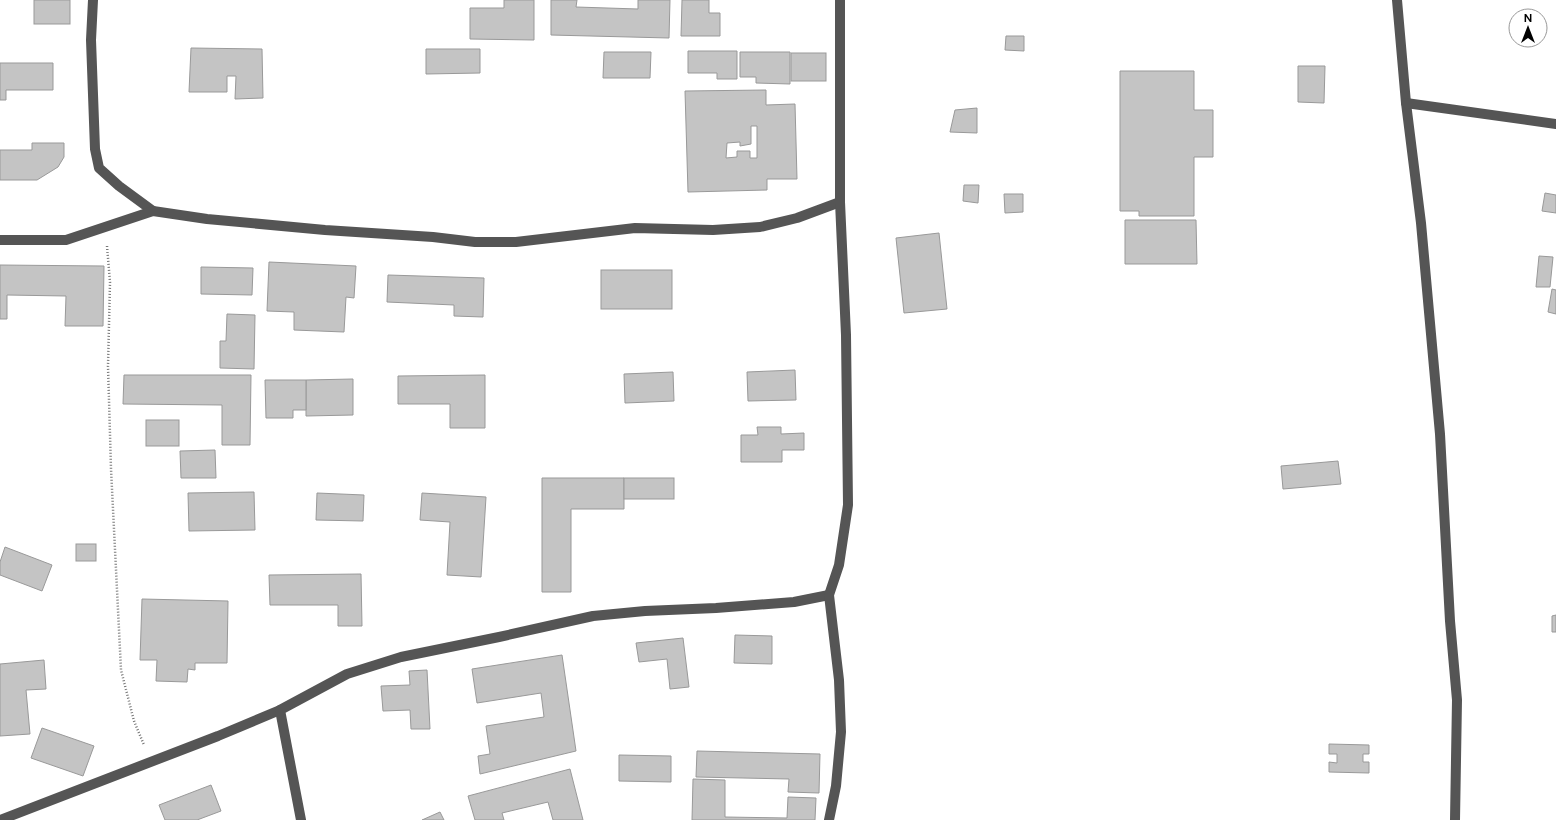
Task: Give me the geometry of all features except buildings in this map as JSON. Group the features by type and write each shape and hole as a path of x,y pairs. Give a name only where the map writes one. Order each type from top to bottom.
{"street":[{"path":"93,0 91,48 95,149 99,168 119,186 153,211 207,219 325,230 433,237 475,242 516,242 635,228 713,230 760,227 797,218 840,202"},
{"path":"830,820 836,786 841,732 839,680 829,595 839,565 848,505 846,335 840,202 840,0"},
{"path":"1397,0 1406,103 1421,223 1440,434 1450,621 1456,700 1455,820"},
{"path":"1406,103 1556,124"},
{"path":"0,240 66,240 106,228 153,211"},
{"path":"0,820 152,762 280,710 347,674 401,657 593,616 645,611 786,603 829,595"},
{"path":"280,710 301,820"}],"path":[{"path":"106,228 110,282 108,366 111,468 121,670 134,721 152,762"}]}
